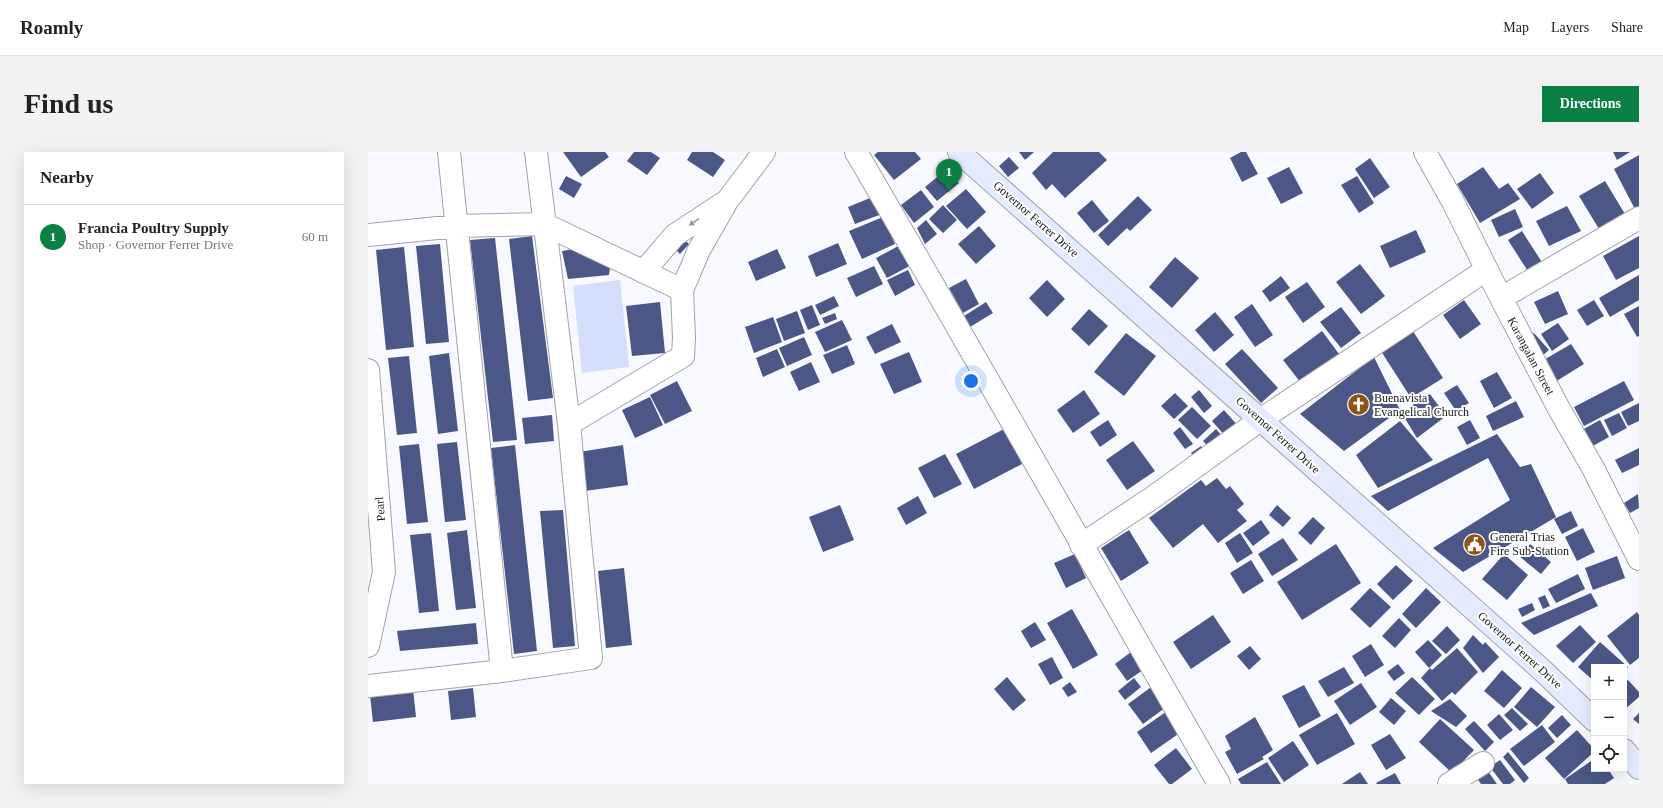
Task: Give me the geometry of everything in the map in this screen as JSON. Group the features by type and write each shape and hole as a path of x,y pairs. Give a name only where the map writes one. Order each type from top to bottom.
{"main road":[{"name":"Governor Ferrer Drive","path":"959,152 1542,670 1591,717"},
{"path":"1627,754 1639,768"}],"street":[{"path":"449,152 502,671"},
{"path":"368,686 502,671 590,658 569,424 536,152"},
{"path":"569,424 683,356 684,338 682,290 699,250 727,201 764,152"},
{"path":"856,152 960,330 1081,545 1219,784"},
{"name":"Karangalan Street","path":"1425,152 1452,200 1486,270 1558,407 1593,468 1639,559"},
{"path":"643,272 675,235 727,201"},
{"path":"1501,298 1639,218"},
{"path":"368,235 457,226 544,224 682,290"},
{"path":"1081,545 1152,498 1260,420 1486,270"},
{"name":"Pearl","path":"368,370 376,569 368,646"}],"shaded area":[{"path":"620,280 629,367 582,373 573,286"}],"building":[{"path":"563,152 605,152 609,157 581,177"},
{"path":"634,152 651,152 660,158 647,175 627,161"},
{"path":"692,152 713,152 725,160 713,177 687,160"},
{"path":"878,152 915,152 921,159 894,180 874,155"},
{"path":"1019,152 1034,152 1025,160"},
{"path":"1053,152 1099,152 1107,160 1065,198 1052,184 1046,190 1032,173"},
{"path":"1241,152 1246,152 1258,174 1242,182 1230,158"},
{"path":"1613,152 1630,152 1617,160"},
{"path":"1639,155 1639,211 1637,213 1614,169"},
{"path":"1009,157 1019,168 1008,177 999,166"},
{"path":"1370,158 1390,187 1374,198 1355,169"},
{"path":"1289,167 1303,193 1281,204 1267,178"},
{"path":"1483,167 1499,189 1508,183 1520,199 1480,223 1457,184"},
{"path":"947,169 959,183 937,201 925,187"},
{"path":"1540,173 1554,193 1532,209 1517,189"},
{"path":"566,176 582,184 574,198 559,189"},
{"path":"1357,176 1374,203 1359,213 1341,185"},
{"path":"1605,181 1628,219 1602,234 1579,196"},
{"path":"966,189 986,212 967,229 946,206"},
{"path":"921,190 934,207 914,223 901,205"},
{"path":"875,196 882,214 855,224 848,207"},
{"path":"1138,196 1152,210 1130,231 1127,228 1108,246 1098,235"},
{"path":"1092,200 1109,221 1094,233 1077,213"},
{"path":"943,205 957,220 943,233 929,219"},
{"path":"1567,206 1581,231 1549,246 1536,221"},
{"path":"1515,209 1523,227 1499,237 1491,220"},
{"path":"883,217 895,244 862,259 849,231"},
{"path":"926,220 937,234 925,244 917,228"},
{"path":"979,226 996,246 976,264 958,244"},
{"path":"1416,230 1426,252 1390,268 1380,246"},
{"path":"1522,231 1545,267 1531,276 1508,240"},
{"path":"532,236 553,398 528,401 509,239"},
{"path":"1639,236 1639,268 1616,280 1603,256"},
{"path":"495,238 517,440 493,442 470,240"},
{"path":"683,238 689,244 680,254 674,248"},
{"path":"838,243 847,264 816,277 808,256"},
{"path":"904,243 915,263 887,278 876,258"},
{"path":"440,244 449,342 426,344 416,246"},
{"path":"404,247 414,347 386,350 376,250"},
{"path":"579,248 610,268 609,275 568,279 562,251"},
{"path":"777,249 786,268 756,281 748,262"},
{"path":"1175,257 1199,278 1172,308 1149,287"},
{"path":"1360,264 1385,296 1361,314 1336,282"},
{"path":"874,266 883,284 856,297 847,278"},
{"path":"908,270 915,285 895,296 887,280"},
{"path":"1639,275 1639,300 1610,317 1599,298"},
{"path":"1281,276 1290,288 1270,302 1262,291"},
{"path":"966,279 979,304 963,313 949,288"},
{"path":"1047,280 1065,299 1047,317 1029,298"},
{"path":"1307,282 1325,307 1303,323 1285,297"},
{"path":"1558,291 1568,314 1545,324 1534,302"},
{"path":"834,296 839,306 820,315 815,305"},
{"path":"1464,300 1481,324 1460,339 1443,315"},
{"path":"1594,300 1604,316 1587,326 1577,310"},
{"path":"660,302 665,353 632,356 626,306"},
{"path":"986,302 993,313 970,327 964,316"},
{"path":"1252,304 1273,335 1255,347 1234,317"},
{"path":"812,305 820,325 808,330 800,310"},
{"path":"1639,306 1639,336 1637,337 1624,314"},
{"path":"1341,307 1361,333 1341,348 1320,322"},
{"path":"1089,309 1108,326 1089,346 1071,329"},
{"path":"797,311 805,333 784,341 776,319"},
{"path":"1215,312 1234,335 1214,352 1195,330"},
{"path":"835,313 837,319 825,324 822,318"},
{"path":"773,317 782,342 754,353 745,327"},
{"path":"842,320 852,340 825,352 815,332"},
{"path":"1558,323 1569,339 1552,351 1541,334"},
{"path":"892,324 901,342 875,354 866,337"},
{"path":"1411,328 1443,378 1411,398 1379,348"},
{"path":"1322,331 1339,354 1301,383 1283,360"},
{"path":"1126,333 1156,356 1124,396 1094,372"},
{"path":"1534,333 1549,350 1542,356 1526,340"},
{"path":"804,337 812,355 787,366 779,348"},
{"path":"1571,344 1584,364 1555,382 1542,361"},
{"path":"847,345 855,364 832,374 823,355"},
{"path":"777,349 785,367 763,377 756,358"},
{"path":"1242,349 1278,388 1261,403 1225,364"},
{"path":"909,352 922,382 894,394 880,364"},
{"path":"449,353 458,431 438,434 429,356"},
{"path":"409,356 417,433 397,435 388,358"},
{"path":"1374,357 1400,410 1344,451 1300,414"},
{"path":"811,362 820,382 799,391 790,372"},
{"path":"1497,372 1512,398 1494,408 1480,381"},
{"path":"677,381 692,411 665,424 650,395"},
{"path":"1624,381 1634,400 1584,426 1574,407"},
{"path":"1457,385 1469,403 1456,411 1444,393"},
{"path":"1084,390 1100,414 1073,433 1057,410"},
{"path":"1199,390 1212,406 1204,413 1191,397"},
{"path":"1175,393 1188,406 1174,419 1161,406"},
{"path":"1430,394 1446,416 1417,438 1401,412"},
{"path":"650,397 663,425 635,438 622,410"},
{"path":"1516,401 1524,417 1493,431 1486,416"},
{"path":"1639,403 1639,421 1628,426 1621,412"},
{"path":"1192,407 1211,426 1197,439 1178,420"},
{"path":"1224,410 1239,427 1227,438 1212,421"},
{"path":"1619,413 1627,428 1612,436 1604,420"},
{"path":"552,415 554,441 525,444 522,418"},
{"path":"1108,420 1117,435 1100,447 1090,432"},
{"path":"1470,420 1480,438 1467,445 1457,427"},
{"path":"1600,420 1609,437 1591,447 1582,430"},
{"path":"1400,421 1433,460 1378,488 1356,455"},
{"path":"1180,427 1193,444 1185,449 1173,433"},
{"path":"1004,429 1022,464 974,489 956,454"},
{"path":"1216,429 1225,439 1213,451 1203,441"},
{"path":"1497,434 1520,467 1531,464 1556,517 1463,572 1433,548 1510,500 1488,458 1388,511 1371,496"},
{"path":"1133,441 1155,471 1127,490 1106,460"},
{"path":"457,442 466,520 445,522 437,444"},
{"path":"419,444 428,522 407,524 399,446"},
{"path":"515,445 537,651 514,654 491,448"},
{"path":"623,445 628,485 585,491 579,452"},
{"path":"1201,446 1208,456 1199,463 1191,453"},
{"path":"1639,448 1639,465 1622,473 1615,460"},
{"path":"945,454 962,484 934,498 918,468"},
{"path":"1217,478 1226,489 1230,486 1244,504 1237,510 1247,521 1218,543 1203,524 1173,548 1149,518 1201,480 1206,486"},
{"path":"1638,494 1639,508 1630,513 1624,503"},
{"path":"918,496 927,513 906,525 897,508"},
{"path":"840,505 854,540 823,552 809,517"},
{"path":"1277,505 1291,518 1283,527 1269,515"},
{"path":"563,510 575,646 553,648 540,511"},
{"path":"1571,511 1578,526 1562,534 1554,519"},
{"path":"1313,517 1325,528 1311,545 1298,533"},
{"path":"1261,520 1270,533 1253,546 1243,533"},
{"path":"1583,528 1595,552 1577,561 1565,537"},
{"path":"467,530 476,608 456,610 447,533"},
{"path":"1129,530 1149,563 1121,581 1101,548"},
{"path":"431,533 439,611 419,613 410,535"},
{"path":"1240,533 1253,553 1237,563 1225,543"},
{"path":"1283,538 1298,560 1272,576 1258,554"},
{"path":"1336,544 1361,583 1302,620 1277,582"},
{"path":"1530,544 1551,562 1541,574 1520,557"},
{"path":"1075,554 1086,578 1066,588 1054,563"},
{"path":"1504,554 1528,575 1507,600 1482,579"},
{"path":"1617,556 1625,578 1593,590 1585,568"},
{"path":"1251,560 1264,581 1243,594 1230,573"},
{"path":"1396,565 1413,581 1393,600 1377,584"},
{"path":"624,568 632,645 606,648 598,571"},
{"path":"1578,574 1585,589 1556,603 1548,589"},
{"path":"1370,588 1391,607 1370,628 1350,609"},
{"path":"1426,588 1441,602 1416,628 1402,614"},
{"path":"1591,593 1598,606 1534,635 1521,623"},
{"path":"1545,595 1550,606 1543,609 1538,598"},
{"path":"1532,603 1535,610 1522,617 1518,609"},
{"path":"1072,609 1098,655 1073,669 1047,623"},
{"path":"1637,612 1639,615 1639,658 1630,665 1607,636"},
{"path":"1213,615 1231,642 1191,669 1173,642"},
{"path":"1399,618 1411,630 1395,648 1382,636"},
{"path":"1035,622 1046,640 1031,648 1021,631"},
{"path":"476,623 478,644 400,651 397,631"},
{"path":"1580,625 1596,642 1573,663 1556,646"},
{"path":"1447,626 1460,640 1446,654 1432,641"},
{"path":"1473,635 1483,645 1485,642 1499,657 1483,673 1463,648"},
{"path":"1428,640 1442,655 1429,668 1415,652"},
{"path":"1600,642 1625,664 1591,664 1591,678 1578,667"},
{"path":"1371,644 1384,665 1365,677 1352,656"},
{"path":"1250,646 1261,659 1249,670 1237,656"},
{"path":"1457,648 1478,672 1455,695 1452,692 1442,701 1421,678 1430,668 1432,670"},
{"path":"1131,652 1143,670 1127,681 1115,664"},
{"path":"1052,657 1063,678 1050,685 1038,664"},
{"path":"1398,664 1405,673 1394,681 1387,672"},
{"path":"1344,667 1354,683 1328,697 1318,681"},
{"path":"1502,670 1522,688 1504,708 1484,691"},
{"path":"1007,677 1026,700 1013,711 994,689"},
{"path":"1412,677 1435,699 1419,715 1395,693"},
{"path":"1134,678 1141,687 1125,700 1118,691"},
{"path":"1628,680 1639,692 1639,697 1627,707 1627,700"},
{"path":"1070,682 1077,692 1068,697 1062,688"},
{"path":"1361,683 1377,707 1350,725 1334,701"},
{"path":"1154,685 1169,705 1143,724 1128,704"},
{"path":"1304,685 1321,716 1299,728 1282,696"},
{"path":"1531,687 1555,707 1537,727 1514,707"},
{"path":"473,688 476,717 451,720 448,691"},
{"path":"413,689 416,717 373,722 370,695"},
{"path":"1391,698 1406,711 1394,725 1379,712"},
{"path":"1450,699 1467,716 1456,727 1431,711"},
{"path":"1512,708 1528,724 1520,731 1504,715"},
{"path":"1170,709 1184,730 1151,753 1137,732"},
{"path":"1337,713 1355,744 1317,765 1299,735"},
{"path":"1639,713 1639,724 1633,719"},
{"path":"1499,714 1513,730 1500,740 1487,725"},
{"path":"1562,715 1571,725 1557,738 1548,728"},
{"path":"1255,717 1273,750 1262,757 1264,759 1237,774 1225,752 1231,749 1225,736"},
{"path":"1440,719 1474,750 1452,773 1419,742"},
{"path":"1474,721 1494,742 1485,751 1465,729"},
{"path":"1542,725 1555,742 1524,766 1510,749"},
{"path":"1577,730 1591,746 1591,755 1564,779 1545,758"},
{"path":"1390,734 1406,758 1386,770 1371,745"},
{"path":"1293,741 1309,765 1284,782 1268,758"},
{"path":"1176,748 1192,769 1172,784 1169,784 1154,765"},
{"path":"1508,752 1529,778 1524,783 1503,757"},
{"path":"1500,760 1515,780 1510,784 1503,784 1490,767"},
{"path":"1591,761 1591,772 1610,772 1614,778 1605,784 1568,784 1565,779"},
{"path":"1267,762 1281,784 1241,784 1238,779"},
{"path":"1485,767 1497,784 1481,784 1474,774"},
{"path":"1360,772 1368,784 1342,784"},
{"path":"1395,773 1401,784 1376,783"}],"place":[{"name":"Francia Poultry Supply","path":"949,192"},
{"name":"Buenavista Evangelical Church","path":"1359,405"},
{"name":"General Trias Fire Sub-Station","path":"1474,544"}]}
